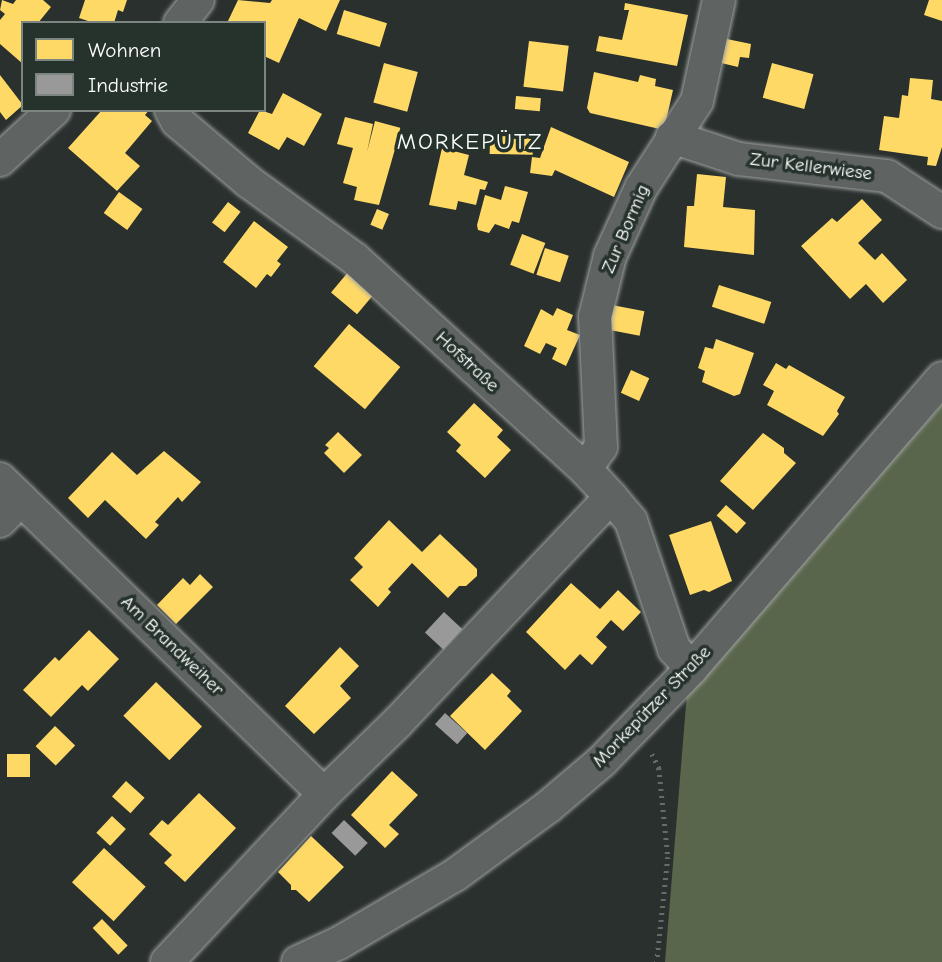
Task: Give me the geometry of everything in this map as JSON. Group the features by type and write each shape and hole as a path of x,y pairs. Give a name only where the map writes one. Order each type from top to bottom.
{"street":[{"path":"182,21 198,0"},
{"name":"Zur Bormig","path":"585,469 601,447 595,317 610,256 641,188 697,102 719,0"},
{"path":"0,160 52,112"},
{"name":"Hofstraße","path":"172,112 177,121 249,182 355,258 585,469 631,521 674,649 692,668"},
{"name":"Zur Kellerwiese","path":"673,137 739,159 887,176 942,212"},
{"name":"Morkepützer Straße","path":"298,962 408,904 502,843 603,761 692,668 942,378"},
{"path":"167,962 324,793 397,723 611,497"},
{"name":"Am Brandweiher","path":"7,500 324,793"}],"path":[{"path":"631,730 650,749 659,768 668,857 657,962"}],"green space":[{"path":"942,404 942,962 665,962 687,693"}],"building: Wohnen":[{"path":"2,0 13,4 16,0 43,0 51,7 40,21 21,21 21,62 0,44 0,20 5,14 0,10"},
{"path":"85,0 127,0 123,12 118,10 115,21 88,21 79,18"},
{"path":"238,0 270,3 272,0 340,0 326,31 299,18 279,63 266,57 266,21 228,21"},
{"path":"929,0 942,0 942,21 924,15"},
{"path":"625,3 688,15 677,66 596,51 599,36 622,40 629,10 624,10"},
{"path":"344,10 387,23 380,47 337,34"},
{"path":"722,38 751,44 749,58 740,57 738,67 717,62"},
{"path":"529,41 569,46 563,92 523,87"},
{"path":"384,63 418,72 407,112 373,103"},
{"path":"772,63 814,74 804,109 763,98"},
{"path":"594,72 638,82 640,75 656,79 655,86 673,90 664,130 590,113 587,108"},
{"path":"0,75 21,102 21,107 6,120 0,112"},
{"path":"910,78 933,80 931,99 942,101 942,147 936,166 927,165 928,157 879,150 884,116 899,118 902,95 908,96"},
{"path":"283,93 322,114 304,146 287,137 279,150 248,133 259,112 272,114"},
{"path":"516,96 541,98 540,111 515,109"},
{"path":"100,112 147,112 145,115 152,121 125,153 140,166 117,191 68,148"},
{"path":"345,117 373,124 367,152 375,121 401,128 379,205 354,200 357,187 343,183 353,148 337,144"},
{"path":"551,127 629,162 614,197 555,170 552,176 530,173 532,157 540,158"},
{"path":"490,136 533,137 533,155 490,154"},
{"path":"442,148 469,155 464,175 488,182 485,190 480,189 476,205 458,201 456,210 429,205"},
{"path":"697,174 726,177 723,207 755,210 754,255 684,247 687,206 694,206"},
{"path":"505,186 528,192 519,223 512,221 509,229 495,224 489,233 478,230 485,195 501,200"},
{"path":"119,192 142,209 127,230 104,213"},
{"path":"862,199 882,220 858,243 875,260 882,253 907,280 883,303 866,284 850,299 801,246 832,218 837,222"},
{"path":"228,202 241,212 225,232 212,222"},
{"path":"377,209 389,214 382,230 370,225"},
{"path":"254,221 288,247 277,261 281,264 271,277 267,274 256,288 223,262"},
{"path":"522,234 545,243 534,274 510,265"},
{"path":"545,248 569,256 560,282 536,275"},
{"path":"349,271 375,293 357,314 331,292"},
{"path":"719,285 771,302 764,324 712,307"},
{"path":"612,305 644,311 640,336 607,330"},
{"path":"557,308 573,315 567,330 580,335 566,366 552,359 557,348 546,343 540,354 524,346 541,309 553,316"},
{"path":"349,324 400,367 365,409 314,366"},
{"path":"716,339 754,353 740,394 734,396 702,382 705,371 698,368 705,347 713,349"},
{"path":"776,363 786,369 789,365 845,397 837,411 839,414 823,436 767,405 774,391 763,385"},
{"path":"631,370 649,378 639,401 621,393"},
{"path":"474,403 503,430 497,437 511,450 485,478 456,451 461,445 447,432"},
{"path":"338,432 362,455 344,473 324,453 329,448 325,445"},
{"path":"763,433 784,448 784,453 796,463 753,510 720,481"},
{"path":"164,451 201,482 182,502 178,497 155,522 159,525 146,539 105,500 88,518 68,498 112,452 137,475"},
{"path":"726,505 746,523 737,533 717,515"},
{"path":"389,520 422,552 440,534 477,569 477,576 466,586 459,586 448,598 412,563 388,589 391,592 378,607 350,580 363,567 354,558"},
{"path":"711,521 732,581 709,592 704,590 690,595 669,535"},
{"path":"200,574 213,587 176,624 157,605 183,578 190,585"},
{"path":"571,583 600,609 618,590 641,612 623,631 611,620 596,637 607,647 592,665 580,654 565,670 526,632"},
{"path":"89,630 119,659 88,691 82,685 51,717 23,690 55,657 59,661"},
{"path":"340,647 359,666 340,686 351,698 314,734 285,706"},
{"path":"492,673 511,691 507,696 522,711 485,750 450,716"},
{"path":"156,682 202,726 169,760 123,716"},
{"path":"55,726 75,745 56,766 36,746"},
{"path":"7,754 30,754 30,777 7,777"},
{"path":"392,771 418,795 389,825 399,834 385,848 351,815"},
{"path":"126,781 145,798 131,813 112,797"},
{"path":"199,793 236,828 185,882 164,863 172,855 149,834 162,820 168,825"},
{"path":"112,816 126,829 110,846 96,833"},
{"path":"311,836 344,867 309,902 296,890 291,890 291,885 278,872"},
{"path":"104,848 146,887 114,921 72,882"},
{"path":"102,919 128,946 118,955 93,928"}],"building: Industrie":[{"path":"444,612 462,629 443,650 425,632"},
{"path":"445,713 467,733 457,744 435,724"},
{"path":"344,820 368,843 355,856 331,833"}],"district":[{"name":"MORKEPÜTZ","path":"470,142"}]}
